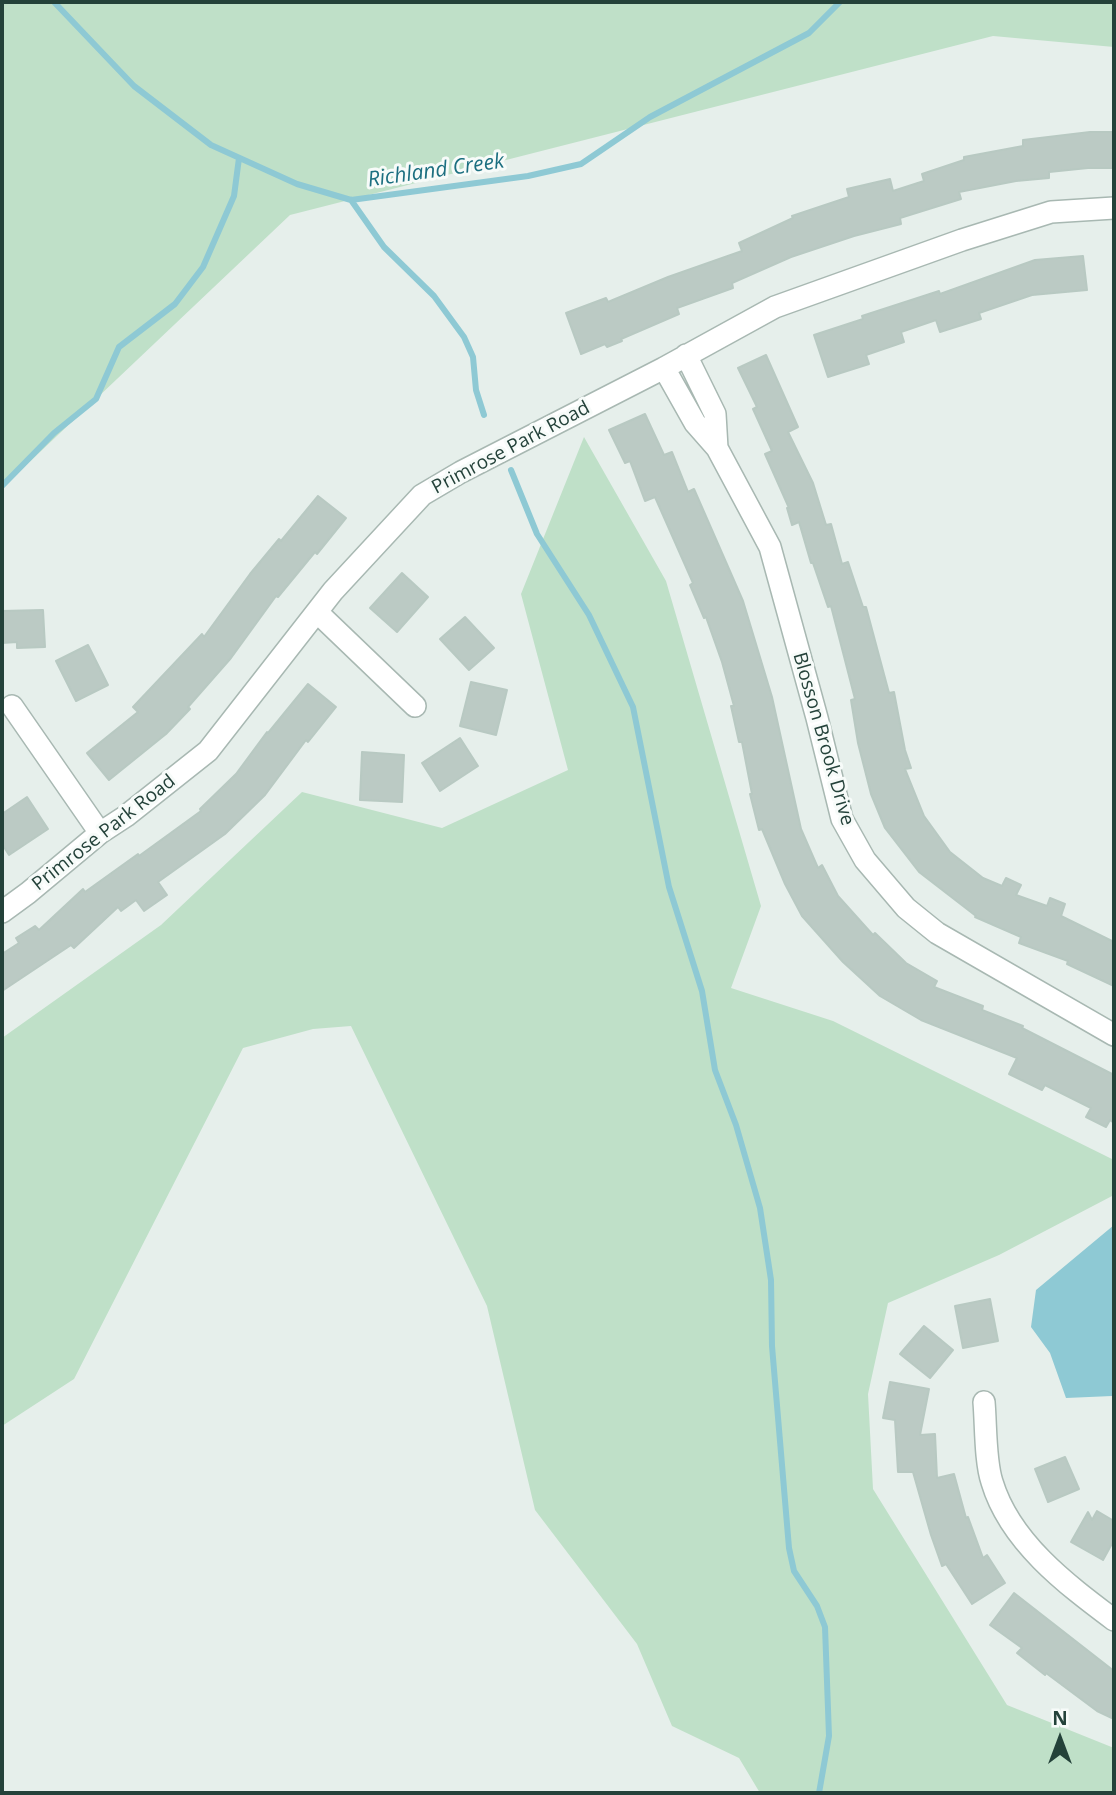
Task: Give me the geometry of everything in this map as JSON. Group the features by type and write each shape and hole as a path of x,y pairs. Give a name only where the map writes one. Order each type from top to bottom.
{"street":[{"name":"Primrose Park Road","path":"2,912 208,751 334,591 422,495 461,472 664,369 775,307 962,240 1051,212 1114,208"},
{"name":"Blosson Brook Drive","path":"686,355 715,414 717,449"},
{"name":"Blosson Brook Drive","path":"664,369 695,423 717,449 770,547 842,819 865,860 906,908 937,933 1114,1035"},
{"path":"318,613 415,706"},
{"path":"12,706 100,833"},
{"path":"984,1402 991,1481 1012,1526 1043,1561 1112,1614"}],"green space":[{"path":"2,2 1114,2 1114,47 993,36 290,215 2,488"},
{"path":"584,437 666,581 761,906 731,988 833,1021 1114,1160 1114,1195 999,1255 888,1303 868,1394 873,1489 1007,1705 1114,1748 1114,1793 760,1793 739,1758 672,1726 637,1644 535,1510 487,1306 351,1026 313,1029 243,1048 74,1379 2,1426 2,1038 161,925 302,792 442,828 568,770 521,594"}],"water":[{"path":"1114,1225 1114,1393 1112,1396 1066,1398 1050,1353 1031,1327 1036,1290"}],"building":[{"path":"1090,132 1114,132 1114,168 1049,172 1049,178 1016,181 959,192 961,199 900,218 901,224 791,257 732,283 733,288 677,308 679,314 621,339 622,341 607,347 605,344 581,354 566,313 606,298 608,302 742,251 739,243 793,218 792,216 849,197 847,189 890,179 893,191 924,181 922,174 964,160 964,157 1023,146 1023,140"},
{"path":"1083,256 1087,290 1032,295 979,313 981,319 940,332 936,320 901,332 904,342 866,355 869,364 828,377 814,335 863,319 862,316 939,291 940,294 1035,260"},
{"path":"766,355 798,427 788,432 813,483 826,525 831,524 842,564 848,562 863,607 866,607 889,693 894,692 911,768 905,769 924,816 950,852 983,878 1002,886 1006,878 1021,885 1016,895 1047,906 1050,898 1065,904 1061,916 1114,942 1114,986 1067,964 1068,961 1019,943 1021,937 975,917 919,872 885,828 871,794 858,743 851,700 855,699 831,606 828,607 811,563 799,522 792,525 789,508 765,454 772,451 753,409 757,407 738,368"},
{"path":"645,414 664,455 672,452 688,492 694,489 743,601 772,697 801,829 818,868 822,865 838,896 873,935 875,933 906,963 937,981 934,987 983,1006 982,1010 1023,1026 1022,1028 1114,1075 1114,1123 1110,1120 1106,1127 1086,1117 1091,1108 1045,1085 1042,1090 1009,1074 1017,1058 921,1020 880,996 843,962 802,916 762,829 759,830 742,742 739,742 731,706 734,706 706,617 704,618 690,585 693,583 655,497 645,501 630,461 625,463 609,430"},
{"path":"318,496 346,518 317,554 315,552 278,597 276,596 231,658 188,707 190,709 166,734 109,780 87,753 138,712 133,707 202,634 204,637 250,574"},
{"path":"402,573 428,597 397,632 370,608"},
{"path":"43,610 45,647 17,648 17,642 2,643 2,611"},
{"path":"465,617 494,648 469,670 440,639"},
{"path":"88,645 108,685 76,701 56,661"},
{"path":"471,682 507,690 496,735 460,726"},
{"path":"308,684 336,707 308,742 306,740 265,795 225,834 158,882 167,895 144,911 136,900 121,911 118,907 74,948 71,945 2,991 2,954 19,943 16,938 35,926 39,930 83,889 85,892 201,811 200,809 236,774"},
{"path":"460,738 478,766 440,791 422,763"},
{"path":"362,752 404,755 402,802 360,800"},
{"path":"27,797 48,829 9,855 2,844 2,814"},
{"path":"990,1299 998,1341 963,1348 955,1306"},
{"path":"924,1326 953,1350 930,1378 900,1354"},
{"path":"890,1382 929,1389 920,1435 935,1434 937,1478 954,1474 966,1518 968,1517 983,1558 987,1555 1005,1583 972,1604 946,1564 942,1566 913,1472 898,1472 895,1420 883,1418"},
{"path":"1065,1457 1079,1489 1048,1502 1035,1469"},
{"path":"1097,1511 1114,1521 1114,1540 1103,1560 1071,1542 1088,1512 1092,1520"},
{"path":"1014,1593 1114,1671 1114,1719 1097,1711 1046,1673 1045,1675 1017,1653 1022,1648 990,1625"}],"waterway":[{"name":"Richland Creek","path":"54,2 134,86 211,145 297,184 351,200 528,176 581,164 650,117 809,33 840,2"},
{"path":"2,486 54,433 96,399 119,347 175,304 203,267 234,196 239,158"},
{"path":"351,200 384,247 434,296 464,337 473,357 476,390 484,415"},
{"path":"511,470 537,534 589,615 633,707 669,887 702,991 715,1070 736,1125 760,1208 771,1280 772,1346 789,1548 794,1571 817,1606 825,1627 829,1736 819,1793"}]}
